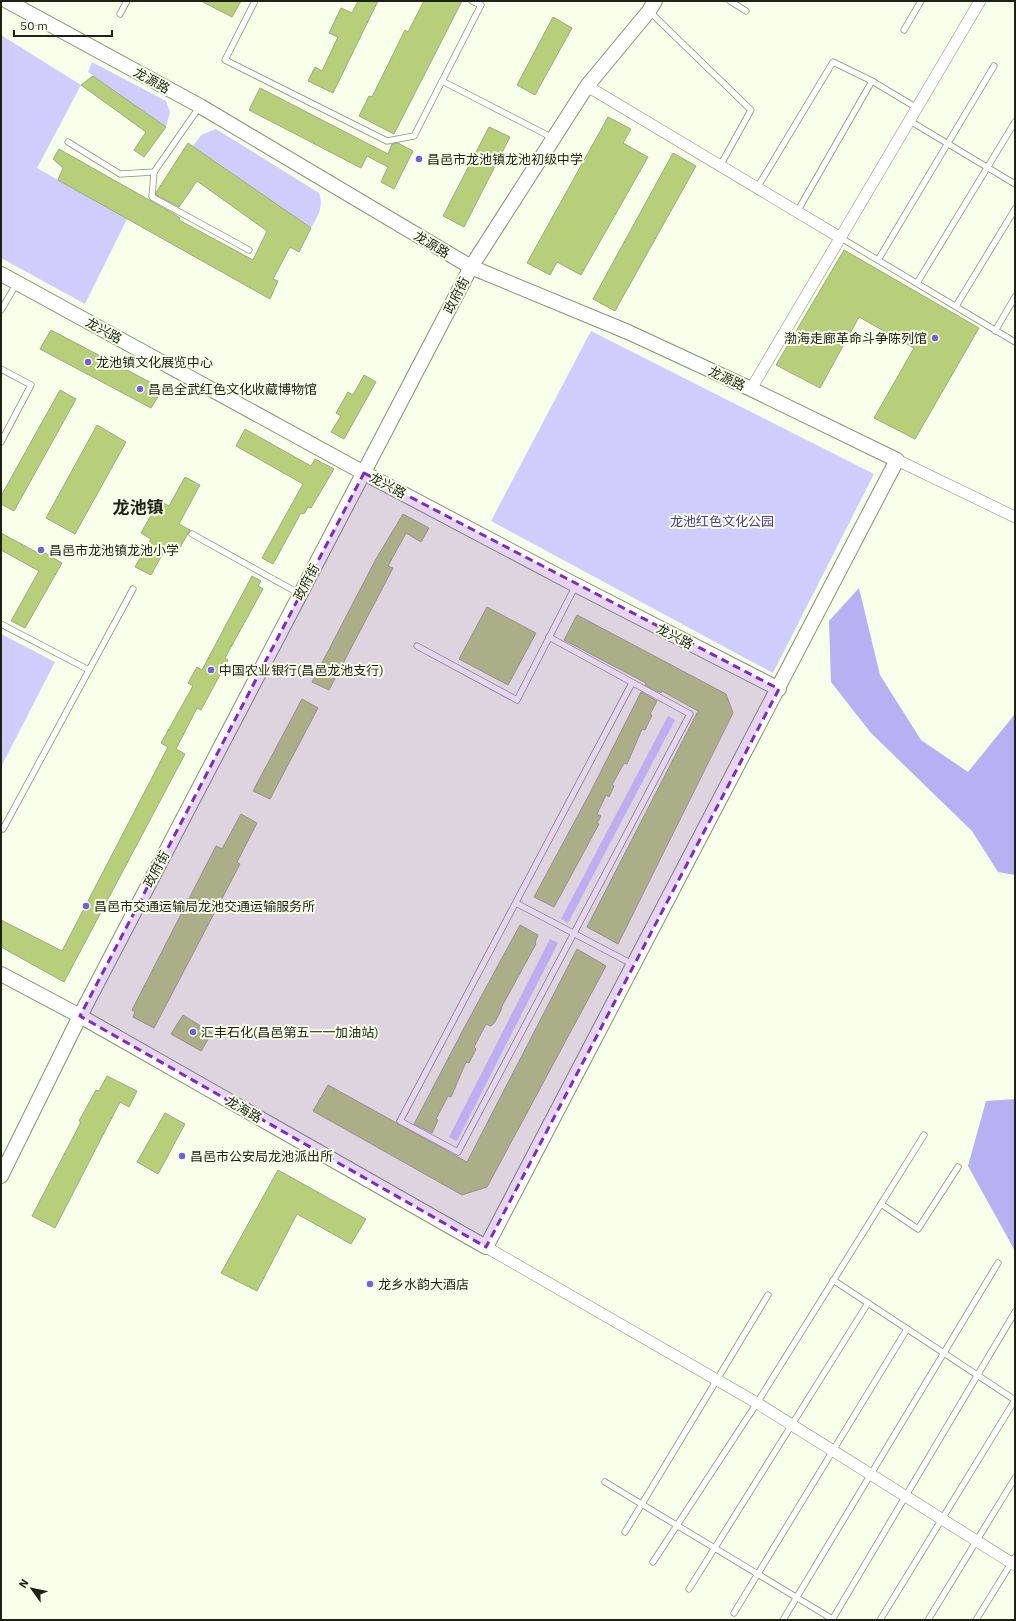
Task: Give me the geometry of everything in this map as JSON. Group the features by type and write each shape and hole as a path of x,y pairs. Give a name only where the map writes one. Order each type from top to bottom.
{"street":[{"name":"龙源路","path":"7,1 200,106 471,267 628,332 750,388 897,460"},
{"path":"750,388 841,238 980,1"},
{"name":"政府街","path":"1,1176 80,1016 471,267 587,86 652,6"},
{"path":"587,86 841,238"},
{"name":"龙兴路","path":"1,274 364,473 576,585 779,689"},
{"path":"1014,1562 976,1541 756,1403 486,1247 779,689 897,460 1015,518"},
{"name":"龙海路","path":"1,974 80,1016 486,1247"}],"lane":[{"path":"120,14 127,1"},
{"path":"255,1 225,60 387,141 414,136 481,5 472,1"},
{"path":"730,1 746,11"},
{"path":"904,30 920,1"},
{"path":"652,6 751,110 720,166"},
{"path":"757,188 833,62 872,81 917,108"},
{"path":"878,260 994,66"},
{"path":"442,81 553,138"},
{"path":"797,212 872,81"},
{"path":"200,106 154,172 152,197 249,250"},
{"path":"910,121 1015,184"},
{"path":"917,283 1015,122"},
{"path":"68,142 120,174 154,172"},
{"path":"956,306 1015,209"},
{"path":"841,238 1015,342"},
{"path":"1,310 17,283"},
{"path":"995,331 1015,297"},
{"path":"1,369 31,386 1,442"},
{"path":"192,534 300,594"},
{"path":"417,646 517,700 576,585"},
{"path":"1,828 3,829 133,589"},
{"path":"1,624 89,670"},
{"path":"549,637 690,714 458,1152 400,1121 632,683"},
{"path":"516,903 634,965"},
{"path":"653,1562 756,1403 924,1135"},
{"path":"881,1204 918,1229 958,1167"},
{"path":"783,1620 998,1263"},
{"path":"833,1280 1015,1400 880,1620"},
{"path":"625,1532 768,1294"},
{"path":"690,1589 868,1304"},
{"path":"605,1482 833,1620 1015,1312"},
{"path":"734,1613 907,1329"},
{"path":"928,1620 1015,1478"},
{"path":"976,1620 1014,1562"}],"highlighted area":[{"path":"364,473 779,689 486,1247 80,1016"}],"green space":[{"path":"1,35 81,85 37,168 127,219 85,304 1,258"},
{"path":"92,62 166,101 170,112 166,127 88,72"},
{"path":"216,129 319,193 321,207 311,228 193,146 201,135"},
{"name":"龙池红色文化公园","path":"591,331 874,474 773,673 491,521"},
{"path":"1,634 55,662 1,767"},
{"path":"668,716 675,720 568,923 561,919"},
{"path":"550,939 558,943 457,1141 449,1137"}],"shaded area":[{"path":"859,588 880,675 921,740 968,772 1015,714 1015,875 998,872 972,831 871,733 831,682 829,621"},
{"path":"1015,1099 1015,1251 968,1166 986,1101"}],"building":[{"path":"201,1 241,1 232,17"},
{"path":"358,1 378,1 333,93 308,81 315,67 322,71 338,37 329,33 341,8 352,13"},
{"path":"424,1 462,1 394,134 359,116 369,96 372,97 405,30 408,32"},
{"path":"553,17 572,28 535,95 517,85"},
{"path":"93,76 166,127 144,157 134,150 146,132 81,85"},
{"path":"260,88 388,154 392,144 398,143 413,151 394,189 381,182 388,167 367,156 361,168 249,110"},
{"path":"608,117 631,129 623,143 648,157 581,275 557,262 550,275 527,263"},
{"path":"489,127 510,137 464,227 443,216"},
{"path":"188,143 311,228 299,252 290,247 273,279 278,281 270,299 58,180 63,168 53,159 59,149 174,214 180,218 179,220 253,260 267,231 197,181 179,207 156,195 157,191"},
{"path":"673,153 696,166 615,311 593,299"},
{"name":"渤海走廊革命斗争陈列馆","path":"844,250 979,328 915,439 874,418 914,348 859,317 820,388 776,365"},
{"name":"龙池镇文化展览中心","path":"51,330 163,389 151,408 40,349"},
{"path":"364,375 376,382 344,439 331,432 341,416 336,413 348,392 353,395"},
{"path":"60,390 76,399 14,511 1,504 1,496"},
{"path":"97,425 126,442 75,534 46,518"},
{"path":"245,429 311,466 315,459 334,469 311,508 308,507 304,514 301,513 273,564 262,558 303,484 236,446"},
{"path":"185,477 200,485 179,524 190,530 176,554 166,548 151,575 135,567 151,539 141,533 159,501 169,506"},
{"path":"403,514 429,528 421,542 406,533 388,566 393,568 329,690 312,682 376,559"},
{"path":"1,533 38,553 40,550 62,563 25,628 11,621 39,571 1,550"},
{"path":"252,576 261,581 258,586 263,589 225,658 228,660 201,710 197,708 176,749 185,754 64,982 1,947 1,920 62,951 168,747 161,743 193,686 188,683 197,667 202,670"},
{"path":"487,607 536,633 508,685 459,659"},
{"path":"577,615 726,694 733,713 618,944 587,927 698,711 662,691 661,693 645,685 646,683 564,640"},
{"path":"641,692 657,701 650,714 652,715 645,730 642,729 627,764 624,763 612,785 614,786 609,797 606,795 597,814 601,816 597,823 599,824 554,907 534,897 590,793"},
{"path":"302,699 318,708 270,799 253,791"},
{"path":"241,814 257,823 237,862 240,864 154,1028 133,1017 135,1012 132,1010 216,846 222,849"},
{"path":"520,925 538,935 536,944 501,1008 495,1022 491,1026 486,1024 474,1047 476,1049 469,1063 466,1062 451,1097 448,1096 436,1119 438,1120 432,1133 414,1124"},
{"path":"577,949 606,966 487,1187 462,1195 313,1111 328,1085 467,1162"},
{"path":"183,1015 212,1033 201,1051 171,1034"},
{"path":"107,1076 137,1091 129,1107 120,1102 55,1228 32,1216 81,1122 79,1121 96,1090 99,1091"},
{"path":"165,1113 185,1124 158,1174 137,1162"},
{"path":"278,1170 366,1219 351,1244 297,1214 257,1291 221,1273"}],"place":[{"name":"昌邑市龙池镇龙池初级中学","path":"419,159"},
{"name":"渤海走廊革命斗争陈列馆","path":"935,338"},
{"name":"龙池镇文化展览中心","path":"88,362"},
{"name":"昌邑全武红色文化收藏博物馆","path":"140,389"},
{"name":"昌邑市龙池镇龙池小学","path":"41,550"},
{"name":"中国农业银行(昌邑龙池支行)","path":"211,670"},
{"name":"昌邑市交通运输局龙池交通运输服务所","path":"86,906"},
{"name":"汇丰石化(昌邑第五一一加油站)","path":"193,1032"},
{"name":"昌邑市公安局龙池派出所","path":"182,1156"},
{"name":"龙乡水韵大酒店","path":"370,1284"}],"district":[{"name":"龙池镇","path":"138,507"}]}
